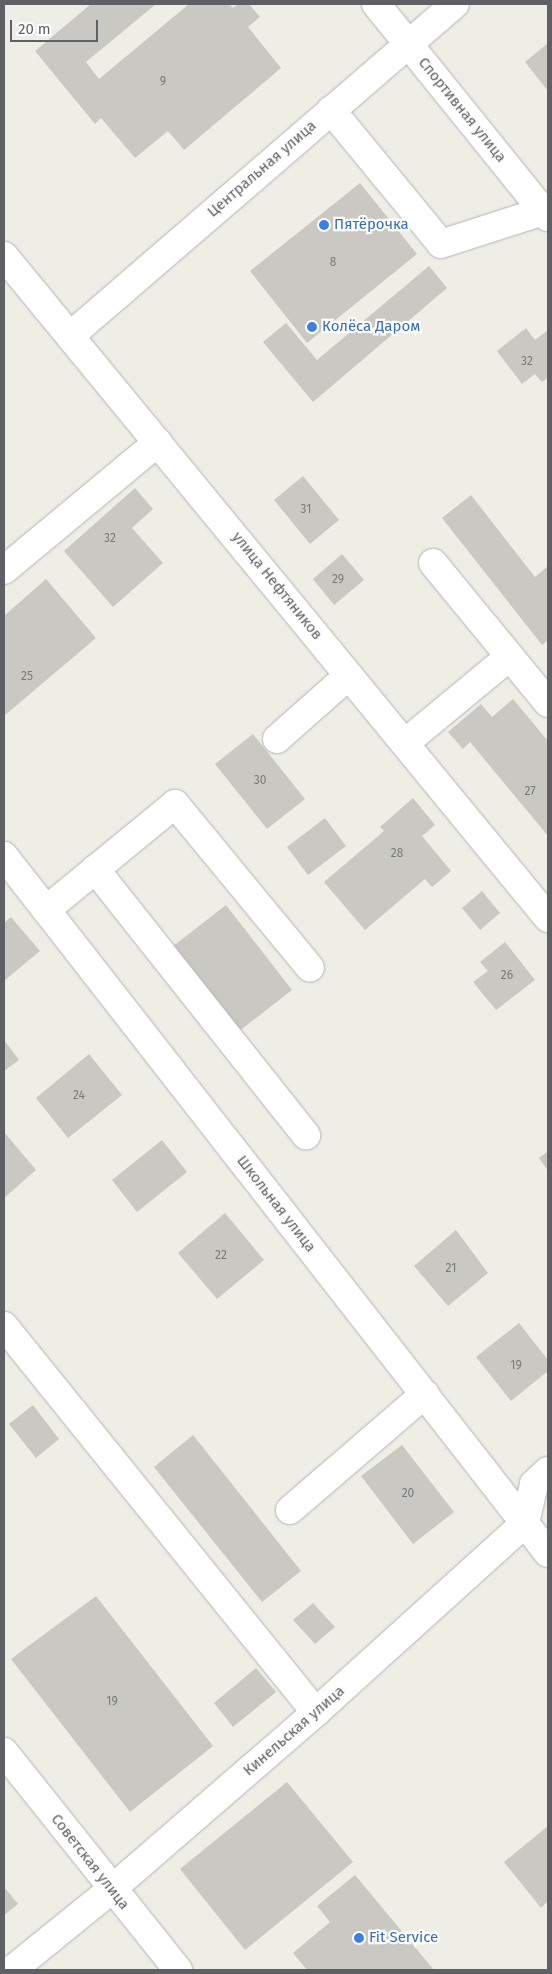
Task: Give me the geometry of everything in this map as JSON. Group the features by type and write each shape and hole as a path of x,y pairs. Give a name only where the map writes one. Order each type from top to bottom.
{"street":[{"name":"Спортивная улица","path":"376,4 546,214"},
{"name":"Центральная улица","path":"70,336 455,4"},
{"path":"331,110 441,244 546,214"},
{"name":"улица Нефтяников","path":"4,256 548,918"},
{"path":"4,570 158,442"},
{"path":"433,563 548,703"},
{"path":"405,743 510,656"},
{"path":"277,739 349,675"},
{"path":"46,910 175,804 310,968"},
{"name":"Школьная улица","path":"4,856 548,1553"},
{"path":"95,869 306,1135"},
{"path":"4,1326 316,1712"},
{"path":"290,1510 425,1394"},
{"path":"525,1523 534,1484 548,1471"},
{"name":"Кинельская улица","path":"12,1970 112,1889 316,1712 525,1523"},
{"name":"Советская улица","path":"4,1752 178,1970"}],"building":[{"path":"91,4 156,4 86,62 99,79 189,4 229,4 233,8 238,4 249,4 260,17 248,27 281,68 184,150 168,131 135,158 101,118 95,124 35,51"},
{"path":"548,43 548,91 525,62"},
{"path":"360,183 417,254 307,343 250,271"},
{"path":"429,266 447,288 313,402 263,342 286,323 317,360"},
{"path":"526,328 535,340 548,330 548,377 542,382 535,374 522,384 497,351"},
{"path":"303,476 339,520 310,544 274,500"},
{"path":"135,488 153,509 132,528 163,563 113,607 64,551"},
{"path":"471,495 535,577 548,566 548,640 542,645 442,518"},
{"path":"342,554 364,580 334,605 313,579"},
{"path":"46,579 96,638 4,716 4,616"},
{"path":"513,699 548,741 548,836 470,742 463,749 448,732 481,704 492,717"},
{"path":"253,734 305,799 267,829 215,764"},
{"path":"413,798 435,825 422,836 451,871 432,887 425,879 365,930 324,882 384,831 380,827"},
{"path":"325,818 346,846 308,875 287,847"},
{"path":"482,891 500,913 480,930 462,908"},
{"path":"226,905 292,990 238,1032 172,947"},
{"path":"11,917 40,951 4,981 4,923"},
{"path":"505,942 535,980 496,1010 473,982 488,971 480,962"},
{"path":"4,1040 19,1060 4,1071"},
{"path":"89,1054 122,1095 68,1138 36,1098"},
{"path":"4,1132 36,1170 4,1198"},
{"path":"162,1140 187,1172 137,1212 112,1180"},
{"path":"548,1151 548,1171 539,1158"},
{"path":"225,1213 264,1260 217,1299 178,1253"},
{"path":"456,1230 488,1273 448,1306 414,1266"},
{"path":"519,1323 548,1360 548,1371 511,1401 476,1357"},
{"path":"33,1405 59,1439 36,1458 9,1424"},
{"path":"193,1435 301,1571 262,1602 154,1467"},
{"path":"402,1445 454,1512 413,1544 361,1476"},
{"path":"96,1596 213,1746 130,1812 11,1659"},
{"path":"313,1603 335,1627 315,1644 293,1620"},
{"path":"256,1668 276,1692 233,1727 214,1703"},
{"path":"287,1782 353,1862 245,1950 180,1869"},
{"path":"548,1826 548,1901 541,1908 504,1862"},
{"name":"Fit Service","path":"355,1875 434,1970 307,1970 293,1953 330,1922 317,1906"},
{"path":"4,1887 18,1904 4,1915"}],"place":[{"name":"Пятёрочка","path":"324,225"},
{"name":"Колёса Даром","path":"312,327"},
{"name":"Fit Service","path":"359,1938"}]}
